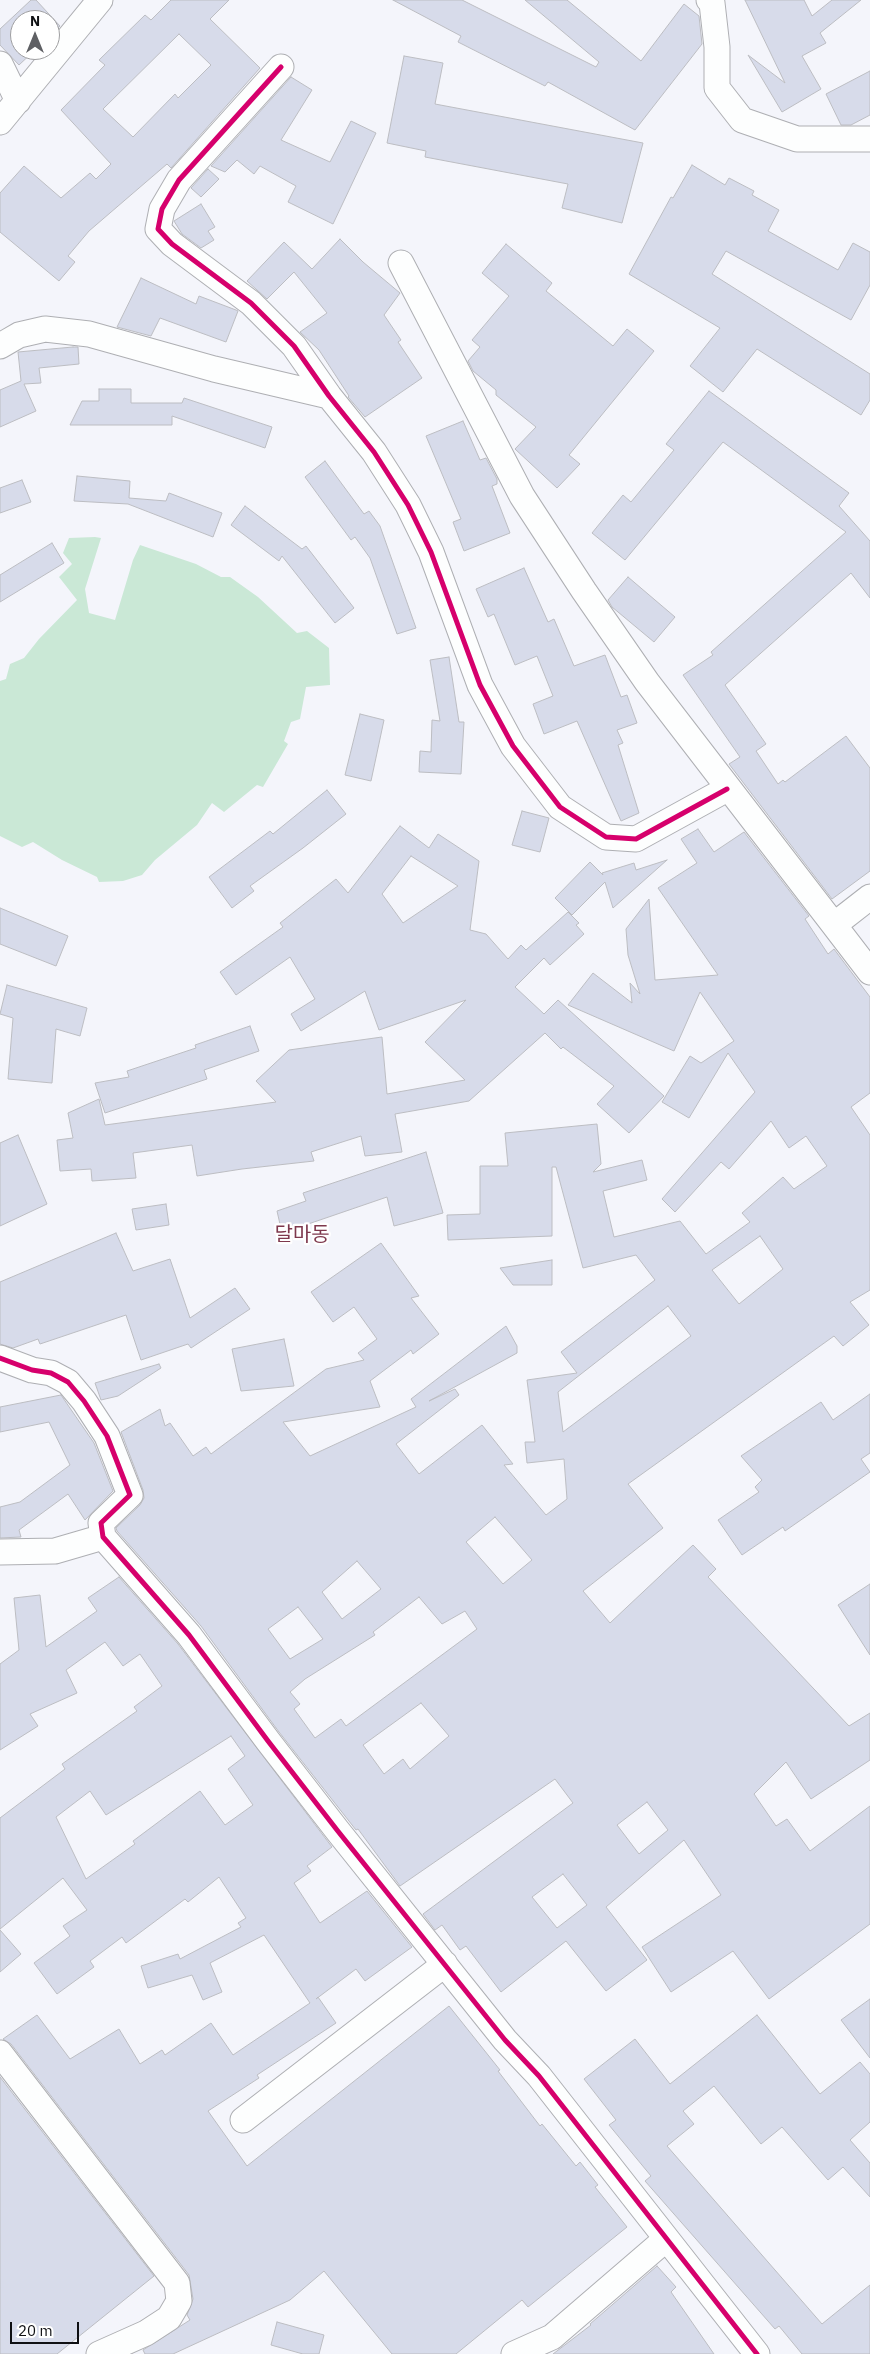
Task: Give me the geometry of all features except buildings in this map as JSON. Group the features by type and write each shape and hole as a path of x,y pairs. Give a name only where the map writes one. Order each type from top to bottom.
{"street":[{"path":"0,122 100,0"},
{"path":"709,0 712,3 717,47 717,88 742,120 797,139 870,139"},
{"path":"0,64 18,100"},
{"path":"281,67 179,180 162,209 158,229 172,244 251,303 294,346 328,396 374,452 408,505 431,552 480,685 514,746 560,807 606,837 636,839 727,789"},
{"path":"401,263 522,496 647,682 727,789 870,972"},
{"path":"0,346 19,335 45,329 89,334 214,369 328,396"},
{"path":"834,925 870,898"},
{"path":"0,1358 32,1370 51,1373 68,1382 84,1401 107,1436 130,1495 101,1522 103,1537 189,1635 268,1742 505,2040 539,2076 757,2354"},
{"path":"0,1552 55,1551 103,1537"},
{"path":"243,2120 445,1964"},
{"path":"0,2053 177,2283 179,2301 169,2318 146,2333 99,2354"},
{"path":"514,2354 552,2337 666,2239"}],"green space":[{"path":"69,538 101,538 85,589 89,613 115,620 133,560 140,545 196,564 221,577 230,577 258,597 297,633 307,631 329,648 330,685 306,687 300,719 291,722 284,741 288,744 263,787 257,785 224,812 212,803 197,825 155,860 142,875 123,881 99,882 97,877 62,860 33,842 22,847 0,836 0,681 6,679 10,664 24,658 39,639 77,600 59,577 72,564 63,553"}],"cycle path":[{"path":"281,67 179,180 162,209 158,229 172,244 251,303 294,346 329,396 374,452 408,505 431,552 480,685 513,746 560,807 606,837 636,839 727,789"},
{"path":"0,1358 32,1370 51,1373 68,1382 84,1401 107,1436 130,1495 101,1523 103,1537 189,1635 337,1830 505,2040 539,2076 757,2354"}],"district":[{"name":"달마동","path":"302,1235"}]}
